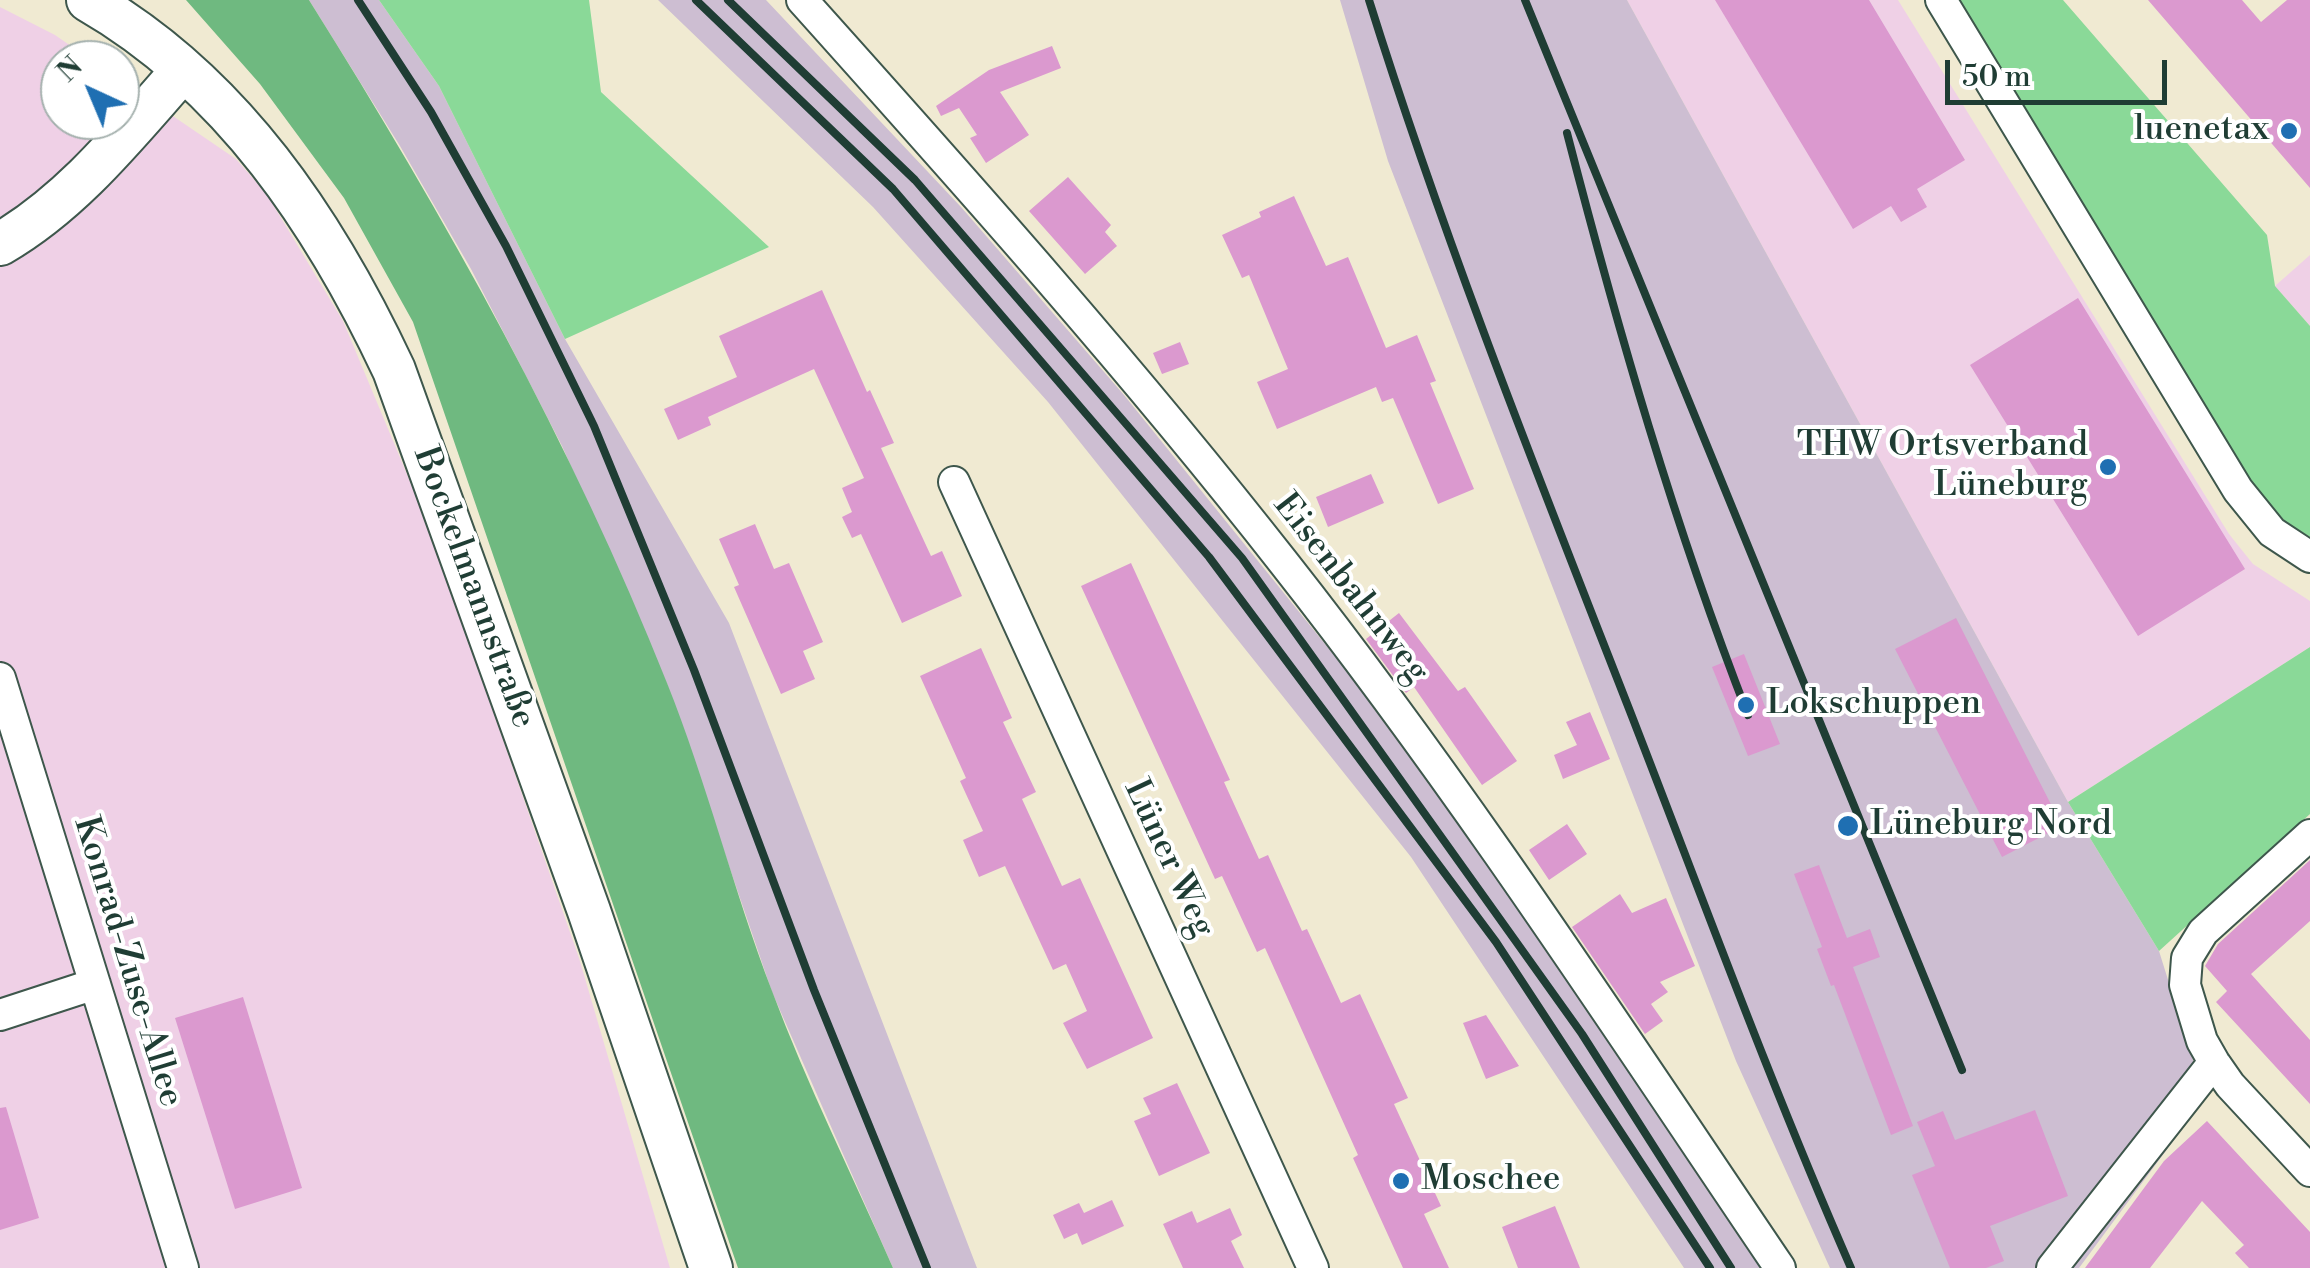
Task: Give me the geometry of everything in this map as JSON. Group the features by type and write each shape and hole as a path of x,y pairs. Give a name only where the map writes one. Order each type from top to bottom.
{"main road":[{"name":"Bockelmannstraße","path":"88,0 183,70 252,137 310,214 359,297 394,370 590,911 711,1268"},
{"path":"0,244 32,226 71,190 183,70"}],"street":[{"name":"Eisenbahnweg","path":"802,0 1113,354 1284,562 1465,804 1780,1268"},
{"path":"1941,0 2238,490 2272,532 2310,556"},
{"name":"Lüner Weg","path":"954,482 1313,1268"},
{"name":"Konrad-Zuse-Allee","path":"0,678 183,1268"},
{"path":"2310,835 2203,932 2187,958 2185,985 2202,1042 2214,1062 2230,1085 2310,1171"},
{"path":"0,1015 95,984"},
{"path":"2052,1268 2214,1062"}],"shaded area":[{"path":"309,0 379,0 439,86 565,339 729,623 977,1268 893,1268 772,992 667,684 562,446 471,269"},
{"path":"658,0 766,0 961,207 1124,395 1346,670 1547,946 1765,1268 1684,1268 1411,857 1048,402 873,207"},
{"path":"1340,0 1627,0 2068,802 2159,951 2205,1098 2079,1268 1830,1268 1736,1061 1515,490 1388,161"},
{"path":"1627,0 1898,0 2229,534 2253,564 2310,601 2310,647 2068,802"},
{"path":"0,7 62,40 40,40 40,140 140,140 140,94 236,159 266,193 343,321 429,527 579,958 670,1268 0,1268"},
{"path":"2310,255 2310,326 2275,286"}],"green space":[{"path":"186,0 309,0 504,333 630,594 681,721 786,1026 893,1268 738,1268 413,322 344,198 260,84"},
{"path":"379,0 589,0 601,92 769,247 565,339 439,86"},
{"path":"1957,0 2063,0 2267,235 2275,286 2310,326 2310,537 2288,524 2256,492"},
{"path":"2310,647 2310,814 2159,951 2068,802"}],"building":[{"path":"1715,0 1869,0 1965,160 1917,189 1927,207 1901,222 1891,206 1853,229"},
{"path":"2148,0 2242,0 2261,22 2287,0 2310,0 2310,188"},
{"path":"1052,46 1061,68 1000,92 1029,135 986,163 970,138 977,135 959,108 941,116 936,106 989,70"},
{"path":"1068,177 1111,225 1105,232 1117,246 1085,274 1029,211"},
{"path":"1294,196 1326,266 1348,257 1386,348 1417,335 1436,381 1430,383 1474,489 1438,504 1393,398 1382,402 1376,387 1277,429 1257,382 1288,369 1249,275 1242,278 1222,235"},
{"path":"822,290 894,443 881,448 931,556 942,551 962,596 902,623 861,534 852,538 842,517 852,512 842,488 864,478 814,369 708,417 711,425 678,440 664,409 737,377 719,336"},
{"name":"THW Ortsverband Lüneburg","path":"2078,298 2245,569 2138,636 1970,365"},
{"path":"1180,342 1189,364 1162,374 1153,353"},
{"path":"1371,474 1384,503 1328,527 1316,497"},
{"path":"755,524 774,569 789,563 823,642 803,651 815,679 781,694 734,587 739,585 719,539"},
{"path":"1131,563 1230,780 1224,782 1259,859 1268,855 1302,931 1307,929 1341,1003 1360,994 1408,1098 1394,1104 1441,1206 1424,1214 1449,1268 1403,1268 1353,1158 1358,1155 1265,948 1257,952 1222,876 1215,879 1081,586"},
{"path":"1399,613 1458,691 1465,687 1517,761 1482,785 1414,687 1406,693 1366,639"},
{"path":"1956,618 2062,826 2002,857 1895,649"},
{"path":"981,648 1012,718 1003,722 1036,792 1022,799 1062,886 1080,878 1153,1038 1087,1069 1063,1023 1087,1011 1066,964 1053,970 1005,866 979,877 963,840 983,831 960,781 966,778 920,676"},
{"name":"Lokschuppen","path":"1744,654 1780,744 1748,756 1712,667"},
{"path":"1590,712 1610,759 1563,779 1554,755 1577,745 1566,722"},
{"path":"1567,824 1587,854 1549,880 1529,850"},
{"path":"2310,860 2310,921 2251,974 2310,1040 2310,1104 2216,1002 2227,991 2205,966 2218,944"},
{"path":"1819,865 1847,938 1870,929 1880,957 1853,967 1913,1126 1891,1135 1817,949 1822,947 1794,874"},
{"path":"1620,894 1632,913 1666,898 1695,966 1660,982 1668,992 1651,1004 1663,1021 1645,1034 1572,927"},
{"path":"243,997 302,1188 235,1209 175,1018"},
{"path":"1486,1015 1519,1066 1486,1079 1463,1023"},
{"path":"1177,1083 1210,1153 1159,1176 1134,1121 1151,1114 1143,1098"},
{"path":"6,1107 39,1218 0,1230 0,1108"},
{"path":"2035,1110 2068,1196 1990,1226 2004,1261 1986,1268 1950,1268 1912,1175 1935,1166 1917,1122 1943,1111 1955,1140"},
{"path":"2207,1121 2310,1232 2310,1268 2249,1268 2235,1253 2244,1245 2202,1201 2150,1268 2085,1268 2164,1161"},
{"path":"1112,1200 1124,1226 1082,1245 1077,1233 1064,1239 1053,1215 1079,1203 1084,1213"},
{"path":"1555,1206 1580,1268 1518,1268 1502,1227"},
{"path":"1230,1208 1242,1235 1231,1241 1244,1268 1183,1268 1163,1224 1192,1211 1197,1223"}],"railway":[{"path":"358,0 431,112 506,246 594,426 694,670 814,990 927,1268"},
{"path":"696,0 893,189 1209,557 1496,942 1710,1268"},
{"path":"728,0 915,180 1242,558 1582,1034 1731,1268"},
{"path":"1369,0 1461,272 1529,451 1766,1063 1851,1268"},
{"path":"1525,0 1962,1070"},
{"path":"1567,133 1649,427 1748,715"}],"place":[{"name":"luenetax","path":"2289,131"},
{"name":"THW Ortsverband Lüneburg","path":"2108,467"},
{"name":"Lokschuppen","path":"1746,705"},
{"name":"Lüneburg Nord","path":"1848,826"},
{"name":"Moschee","path":"1401,1181"}]}
